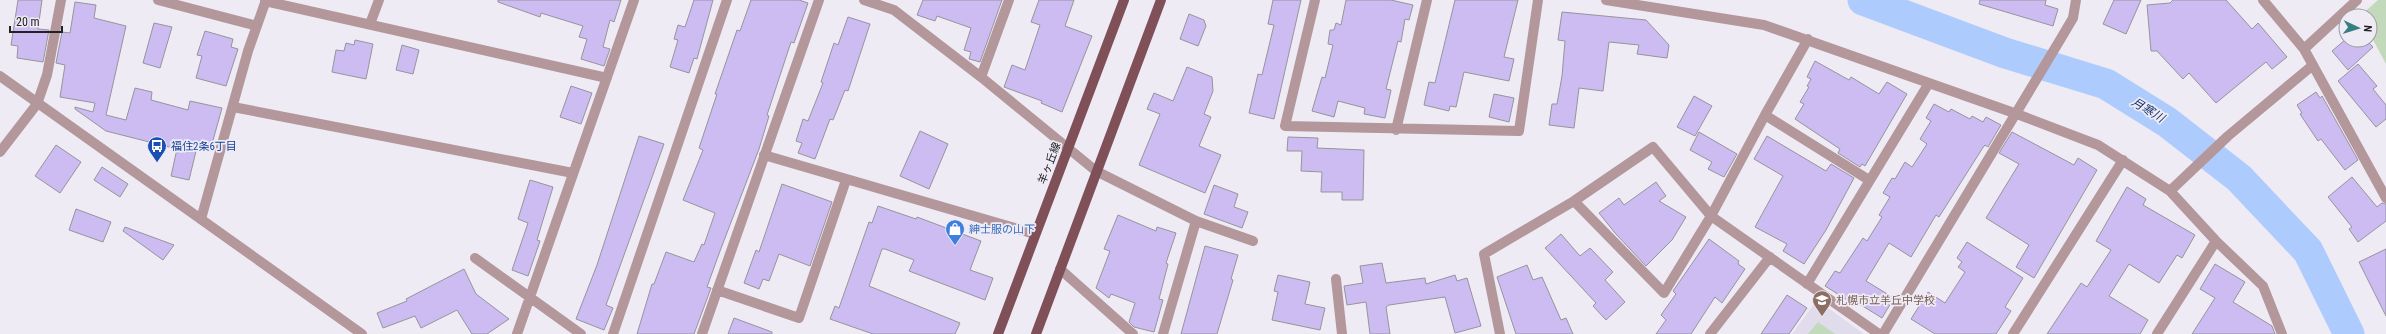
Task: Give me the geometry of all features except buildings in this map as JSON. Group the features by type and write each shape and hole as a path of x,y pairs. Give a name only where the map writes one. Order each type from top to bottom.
{"main road":[{"name":"羊ヶ丘線","path":"998,334 1124,0"},
{"path":"1036,334 1161,0"}],"street":[{"path":"0,152 37,104 47,75 61,0"},
{"path":"158,0 256,26"},
{"path":"201,219 256,26 266,0 607,78"},
{"path":"370,24 378,0"},
{"path":"517,334 634,0"},
{"path":"613,334 727,0"},
{"path":"702,334 819,0"},
{"path":"864,0 894,10 981,77 1096,171 1196,222 1253,241"},
{"path":"981,77 1009,0"},
{"path":"1315,0 1285,126 1396,130 1519,131 1538,0"},
{"path":"1396,130 1427,0"},
{"path":"1606,0 1764,25 1808,39 2017,114 2098,145 2170,192 2216,241 2263,286 2282,334"},
{"path":"1883,334 2017,114 2073,18 2076,0"},
{"path":"2263,0 2304,49 2386,198"},
{"path":"2304,49 2357,0"},
{"path":"1574,201 1664,293 1711,216 1808,39"},
{"path":"2170,192 2228,136 2313,65"},
{"path":"0,76 37,104 362,334"},
{"path":"1807,284 1929,83"},
{"path":"233,107 573,173"},
{"path":"1765,115 1869,180"},
{"path":"1500,334 1484,254 1574,201 1652,147 1711,216 1879,334"},
{"path":"764,155 1035,234"},
{"path":"2012,334 2123,160"},
{"path":"717,290 799,318 846,180"},
{"path":"1163,334 1196,222"},
{"path":"2157,334 2216,241"},
{"path":"1710,334 1770,257"},
{"path":"475,258 581,334"},
{"path":"1060,269 1133,334"},
{"path":"1336,280 1342,334"}],"shaded area":[{"name":"札幌市立羊丘中学校","path":"1817,300 1864,334 1792,334"}],"green space":[{"path":"2378,0 2386,0 2386,64 2377,48 2378,8 2369,8"},
{"path":"1818,322 1835,334 1808,334"}],"waterway":[{"name":"月寒川","path":"1863,0 2005,53 2106,84 2167,122 2239,178 2308,251 2349,334"}],"place":[{"name":"福住2条6丁目","path":"157,163"},
{"name":"紳士服の山下","path":"955,246"},
{"name":"札幌市立羊丘中学校","path":"1822,317"}]}
